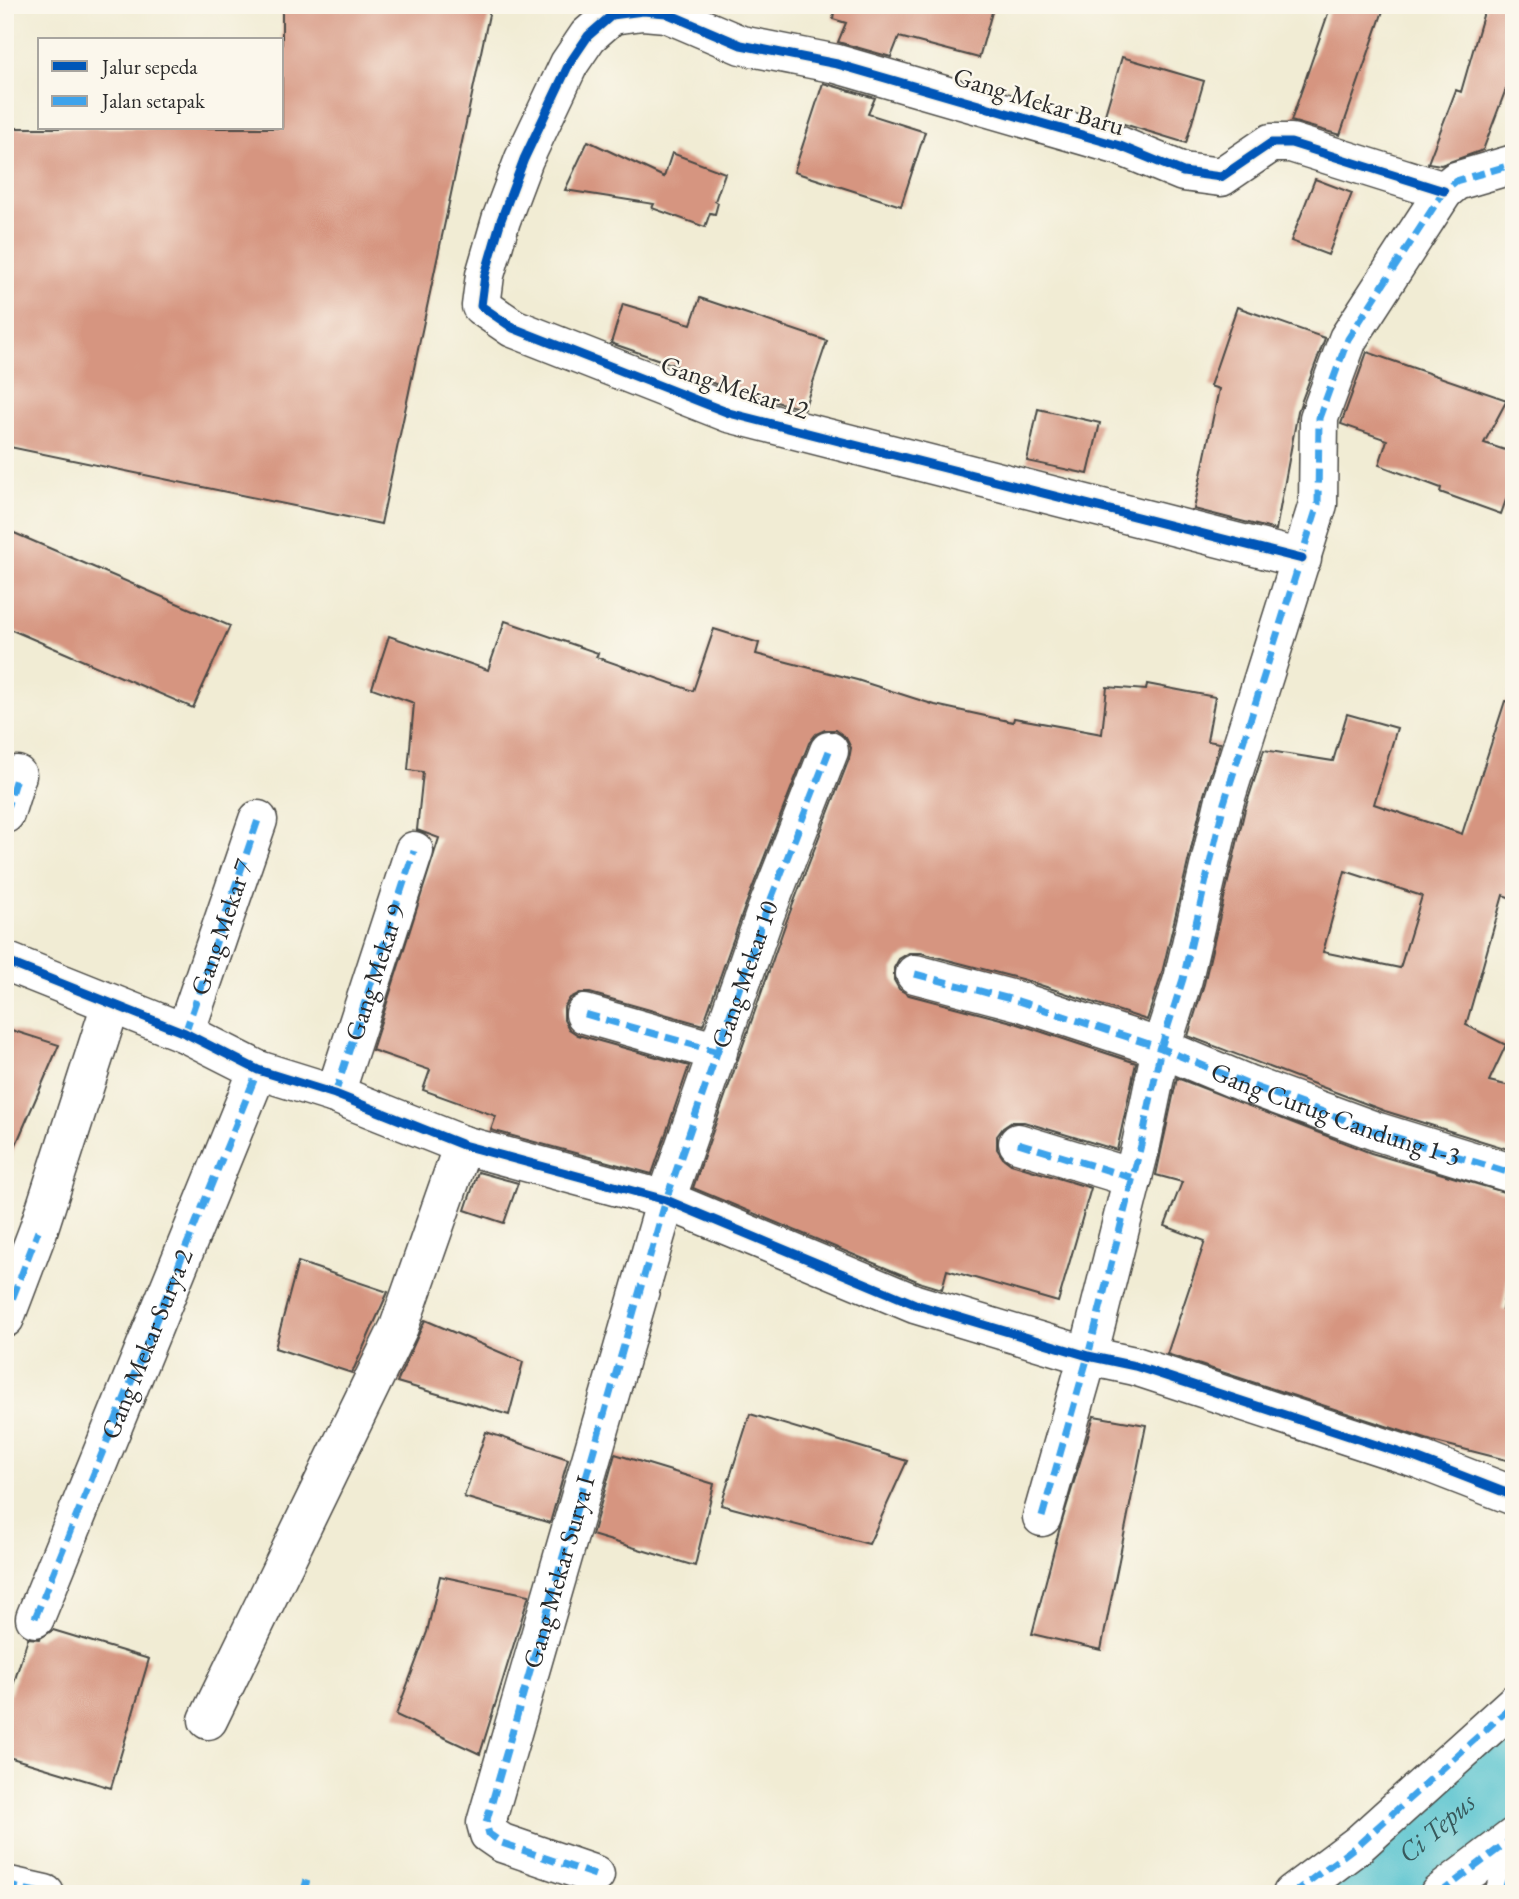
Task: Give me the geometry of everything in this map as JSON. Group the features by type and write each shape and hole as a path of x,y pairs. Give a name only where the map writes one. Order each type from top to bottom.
{"street":[{"name":"Gang Mekar Baru","path":"612,15 643,11 666,12 741,45 837,64 1120,146 1183,172 1221,177 1271,143 1291,143 1444,191"},
{"name":"Gang Mekar 12","path":"612,15 588,36 569,64 524,159 501,220 485,275 481,306 513,328 729,413 1302,559"},
{"path":"1042,1517 1088,1356 1133,1178 1161,1048 1182,979 1224,803 1318,504 1319,418 1348,339 1444,191 1456,181 1514,164"},
{"name":"Gang Mekar 10","path":"666,1200 764,917 829,751"},
{"path":"5,814 17,775"},
{"name":"Gang Mekar 7","path":"185,1034 258,820"},
{"name":"Gang Mekar 9","path":"335,1094 414,851"},
{"path":"5,961 185,1034 258,1070 335,1094 463,1145 666,1200 915,1304 1088,1356 1135,1366 1416,1458 1514,1496"},
{"name":"Gang Curug Candung 1-3","path":"915,974 1018,1001 1161,1048 1247,1084 1378,1132 1514,1174"},
{"path":"5,1318 38,1231 111,1004"},
{"path":"585,1014 718,1052"},
{"name":"Gang Mekar Surya 2","path":"35,1618 258,1070"},
{"path":"1018,1143 1133,1178"},
{"path":"208,1720 399,1327 463,1145"},
{"name":"Gang Mekar Surya I","path":"594,1875 502,1843 489,1834 486,1824 666,1200"},
{"path":"1292,1894 1359,1844 1514,1704"},
{"path":"1439,1894 1514,1837"},
{"path":"1504,1894 1514,1859"},
{"path":"5,1885 45,1894"}],"building":[{"path":"282,5 491,5 381,524 5,446 5,128 284,130"},
{"path":"835,5 994,5 979,58 899,37 891,57 838,42 846,23 833,19"},
{"path":"1331,5 1385,5 1340,135 1291,121"},
{"path":"1486,5 1514,5 1514,91 1506,89 1483,150 1441,165 1428,163 1456,90 1461,92"},
{"path":"1122,57 1204,81 1186,143 1104,118"},
{"path":"823,83 875,98 868,114 925,132 901,206 794,172"},
{"path":"588,141 664,177 672,153 725,173 715,201 718,203 715,214 710,213 705,227 652,208 654,204 565,190"},
{"path":"1315,179 1352,193 1328,255 1291,241"},
{"path":"700,298 827,341 804,409 736,392 677,369 677,366 611,343 623,304 691,324"},
{"path":"1237,307 1325,338 1298,411 1276,530 1194,509 1219,389 1210,386"},
{"path":"1367,352 1507,400 1484,443 1514,453 1514,477 1501,514 1440,492 1441,488 1379,465 1387,440 1341,424"},
{"path":"1038,409 1100,423 1088,474 1027,461"},
{"path":"5,529 230,626 193,708 5,627"},
{"path":"505,621 598,653 596,657 693,691 714,629 759,643 756,654 857,680 935,705 1013,722 1014,718 1102,734 1107,687 1146,690 1147,684 1215,697 1207,741 1220,743 1203,798 1162,973 1147,1020 1025,980 921,953 909,953 899,959 894,968 894,980 899,989 909,995 1012,1022 1136,1063 1117,1150 1024,1122 1012,1122 997,1136 997,1149 1011,1164 1091,1188 1058,1302 947,1270 942,1289 922,1283 693,1188 785,925 849,759 851,748 846,738 836,730 825,730 816,734 809,743 744,909 703,1025 590,993 580,993 570,998 564,1007 564,1020 569,1029 578,1035 689,1066 652,1174 491,1130 496,1116 423,1090 430,1070 372,1050 439,838 417,830 423,772 408,770 414,703 372,688 389,636 488,670"},
{"path":"1505,701 1514,702 1514,899 1503,895 1466,1025 1506,1045 1489,1081 1514,1087 1514,1151 1385,1111 1188,1036 1204,984 1245,809 1264,750 1333,761 1347,714 1397,728 1374,804 1462,834","holes":["1345,871 1422,896 1400,968 1323,952"]},
{"path":"5,1028 59,1045 5,1170"},
{"path":"1177,1078 1371,1153 1514,1195 1514,1243 1502,1310 1514,1310 1514,1462 1432,1441 1167,1354 1205,1241 1165,1226 1182,1182 1156,1175"},
{"path":"478,1172 518,1183 504,1223 465,1210"},
{"path":"298,1262 388,1292 352,1373 275,1348"},
{"path":"425,1320 523,1362 509,1415 397,1382"},
{"path":"750,1414 907,1461 869,1544 721,1505"},
{"path":"1094,1416 1146,1425 1101,1650 1032,1634 1059,1531"},
{"path":"486,1432 568,1459 550,1523 464,1497"},
{"path":"615,1454 714,1484 695,1566 592,1535"},
{"path":"440,1576 529,1595 480,1754 396,1715 427,1632"},
{"path":"53,1630 149,1659 111,1788 5,1756 5,1711 28,1638 39,1639"}],"waterway":[{"name":"Ci Tepus","path":"1359,1894 1514,1760"}],"marked path":[{"path":"1042,1517 1088,1356 1141,1145 1161,1048 1183,979 1224,803 1318,504 1319,418 1348,339 1444,191 1456,181 1514,164"},
{"path":"595,1875 502,1843 489,1834 486,1823 666,1200 764,917 829,751"},
{"path":"5,814 17,775"},
{"path":"185,1033 258,820"},
{"path":"335,1094 414,851"},
{"path":"915,974 1018,1001 1161,1048 1247,1084 1378,1132 1514,1174"},
{"path":"585,1014 718,1052"},
{"path":"35,1618 258,1070"},
{"path":"1018,1143 1133,1178"},
{"path":"5,1318 38,1231"},
{"path":"1292,1894 1359,1844 1514,1704"},
{"path":"1439,1894 1514,1837"},
{"path":"1504,1894 1514,1859"},
{"path":"303,1894 308,1876"},
{"path":"5,1885 45,1894"}],"cycle path":[{"path":"1302,559 729,413 513,328 481,306 485,275 501,220 524,159 569,64 588,36 612,15 643,11 666,13 741,45 837,64 1120,146 1183,172 1221,177 1271,143 1291,143 1444,191"},
{"path":"5,961 185,1033 258,1070 335,1094 463,1145 666,1200 915,1304 1088,1356 1135,1366 1416,1458 1514,1496"}]}
